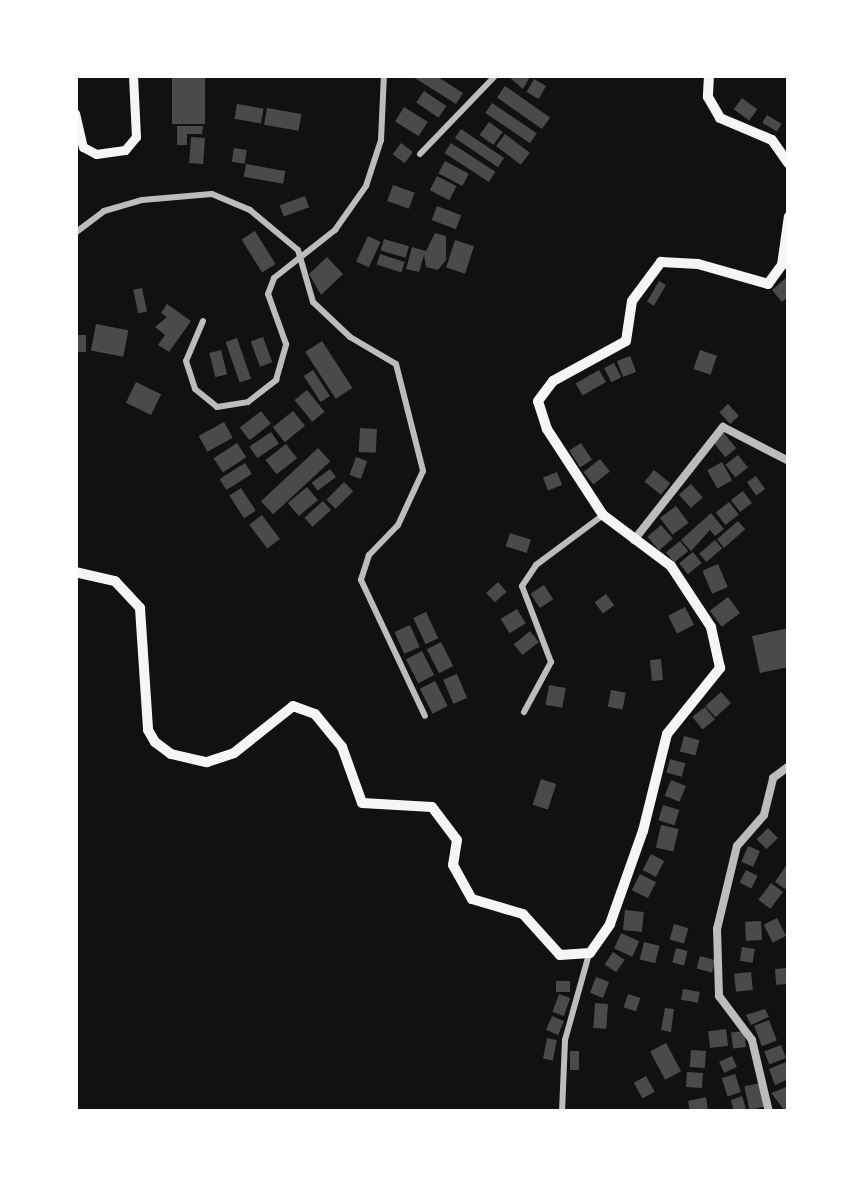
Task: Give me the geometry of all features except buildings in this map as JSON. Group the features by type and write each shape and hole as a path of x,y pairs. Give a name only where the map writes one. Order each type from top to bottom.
{"highway":[{"path":"709,75 708,97 720,118 772,140 789,164"},
{"path":"75,572 116,581 140,608 148,730 163,748 207,762 234,753 293,706 315,714 342,747 362,803 432,807 457,840 453,865 472,899 523,914 560,955 590,953 610,924 644,831 667,734 720,668 711,627 671,566 602,515 540,416 545,389 626,341 632,301 660,262 688,262 768,284 782,264 789,216"}],"main road":[{"path":"75,112 83,147 96,154 124,150 136,137 133,75"}],"street":[{"path":"203,321 186,361 195,389 217,407 248,402 276,380 286,344 268,294 274,278 334,230 366,186 380,140 384,75"},
{"path":"420,154 496,75"},
{"path":"75,233 104,211 142,200 212,194 250,210 302,258 314,302 350,338 396,364 423,471 398,525 369,555 361,580 425,716"},
{"path":"634,540 722,426 789,461"},
{"path":"524,712 551,662 522,586 536,565 602,515"},
{"path":"769,1112 752,1040 719,996 717,929 737,846 764,814 774,778 789,766"},
{"path":"562,1112 565,1040 590,953"}]}
